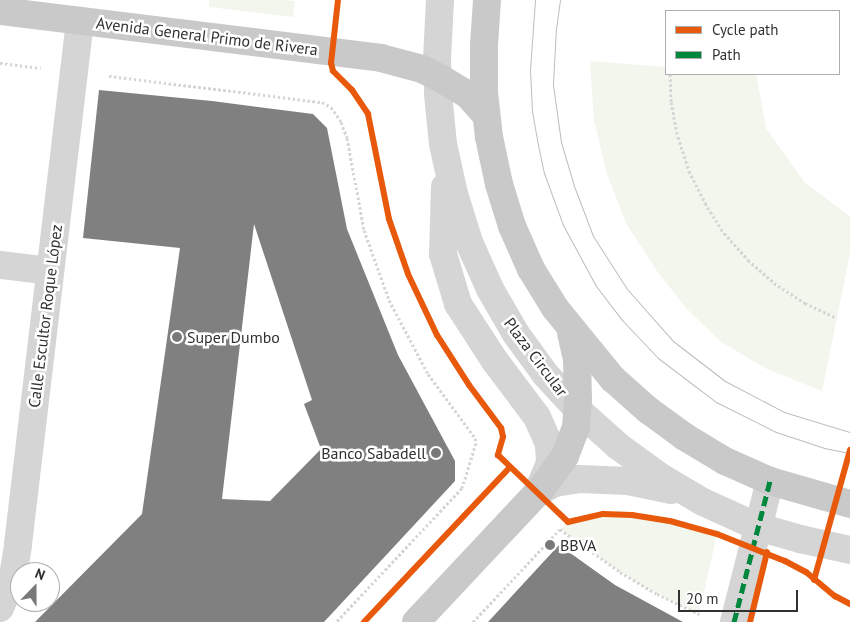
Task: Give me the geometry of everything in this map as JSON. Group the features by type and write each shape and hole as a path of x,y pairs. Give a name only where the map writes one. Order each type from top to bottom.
{"main road":[{"path":"488,0 484,45 486,115 499,184 512,226 531,269 568,327 613,379 648,410 685,437 725,461 770,481 850,504"},
{"name":"Avenida General Primo de Rivera","path":"0,11 380,58 403,63 437,76 468,95 486,115"},
{"path":"416,622 538,492 559,467 570,446 576,428 577,359 568,327"}],"street":[{"name":"Plaza Circular","path":"440,0 437,76 447,163 469,242 490,289 516,334 546,375 577,410 626,452 703,502 758,526 837,548 850,562"},
{"name":"Calle Escultor Roque López","path":"0,608 13,577 18,544 80,21"},
{"path":"447,163 443,254 447,272 458,304 472,328 545,431 549,444 550,463 538,492"},
{"path":"0,265 50,271"},
{"path":"538,492 565,480 602,478 654,485 703,502"},
{"path":"734,622 770,481"}],"path":[{"path":"0,63 322,102 331,107 341,122 347,138 364,230 389,300 428,374 472,434 476,443 462,488 336,622"},
{"path":"670,75 673,111 686,163 705,203 724,233 748,260 774,283 804,303 837,318"},
{"path":"473,622 560,529 620,572 657,594 700,614"}],"shaded area":[{"path":"209,0 295,1 293,17 209,7"},
{"path":"590,61 665,67 665,75 756,75 766,128 805,183 850,216 850,254 822,391 767,369 721,342 686,308 657,271 626,223 607,174 594,120"},
{"path":"603,514 632,515 670,521 717,534 699,614 657,594 620,572 560,529 568,522"}],"building":[{"path":"99,90 212,101 313,114 327,128 347,229 398,355 455,461 455,481 324,622 35,622 45,612 60,612 60,597 142,514 180,248 83,238","holes":["254,224 312,400 304,404 321,449 270,501 222,499"]},
{"path":"559,545 615,585 683,622 488,622"}],"tram line":[{"path":"535,0 530,69 532,111 538,145 544,173 563,225 596,286 622,320 658,358 716,402 776,432 824,448 850,453"},
{"path":"560,0 556,27 553,85 561,142 574,186 593,236 627,289 673,341 725,381 784,412 850,432"}],"marked path":[{"path":"734,622 770,481"}],"cycle path":[{"path":"338,0 331,63 333,71 352,90 368,114 389,219 408,274 437,335 469,385 501,428 503,437 498,455 568,522 603,514 632,515 670,521 717,534 785,561 806,572 835,596 850,604"},
{"path":"814,580 850,450"},
{"path":"364,622 510,467"},
{"path":"750,622 767,552"}],"place":[{"name":"Super Dumbo","path":"177,337"},
{"name":"Banco Sabadell","path":"436,453"},
{"name":"BBVA","path":"550,545"}]}
